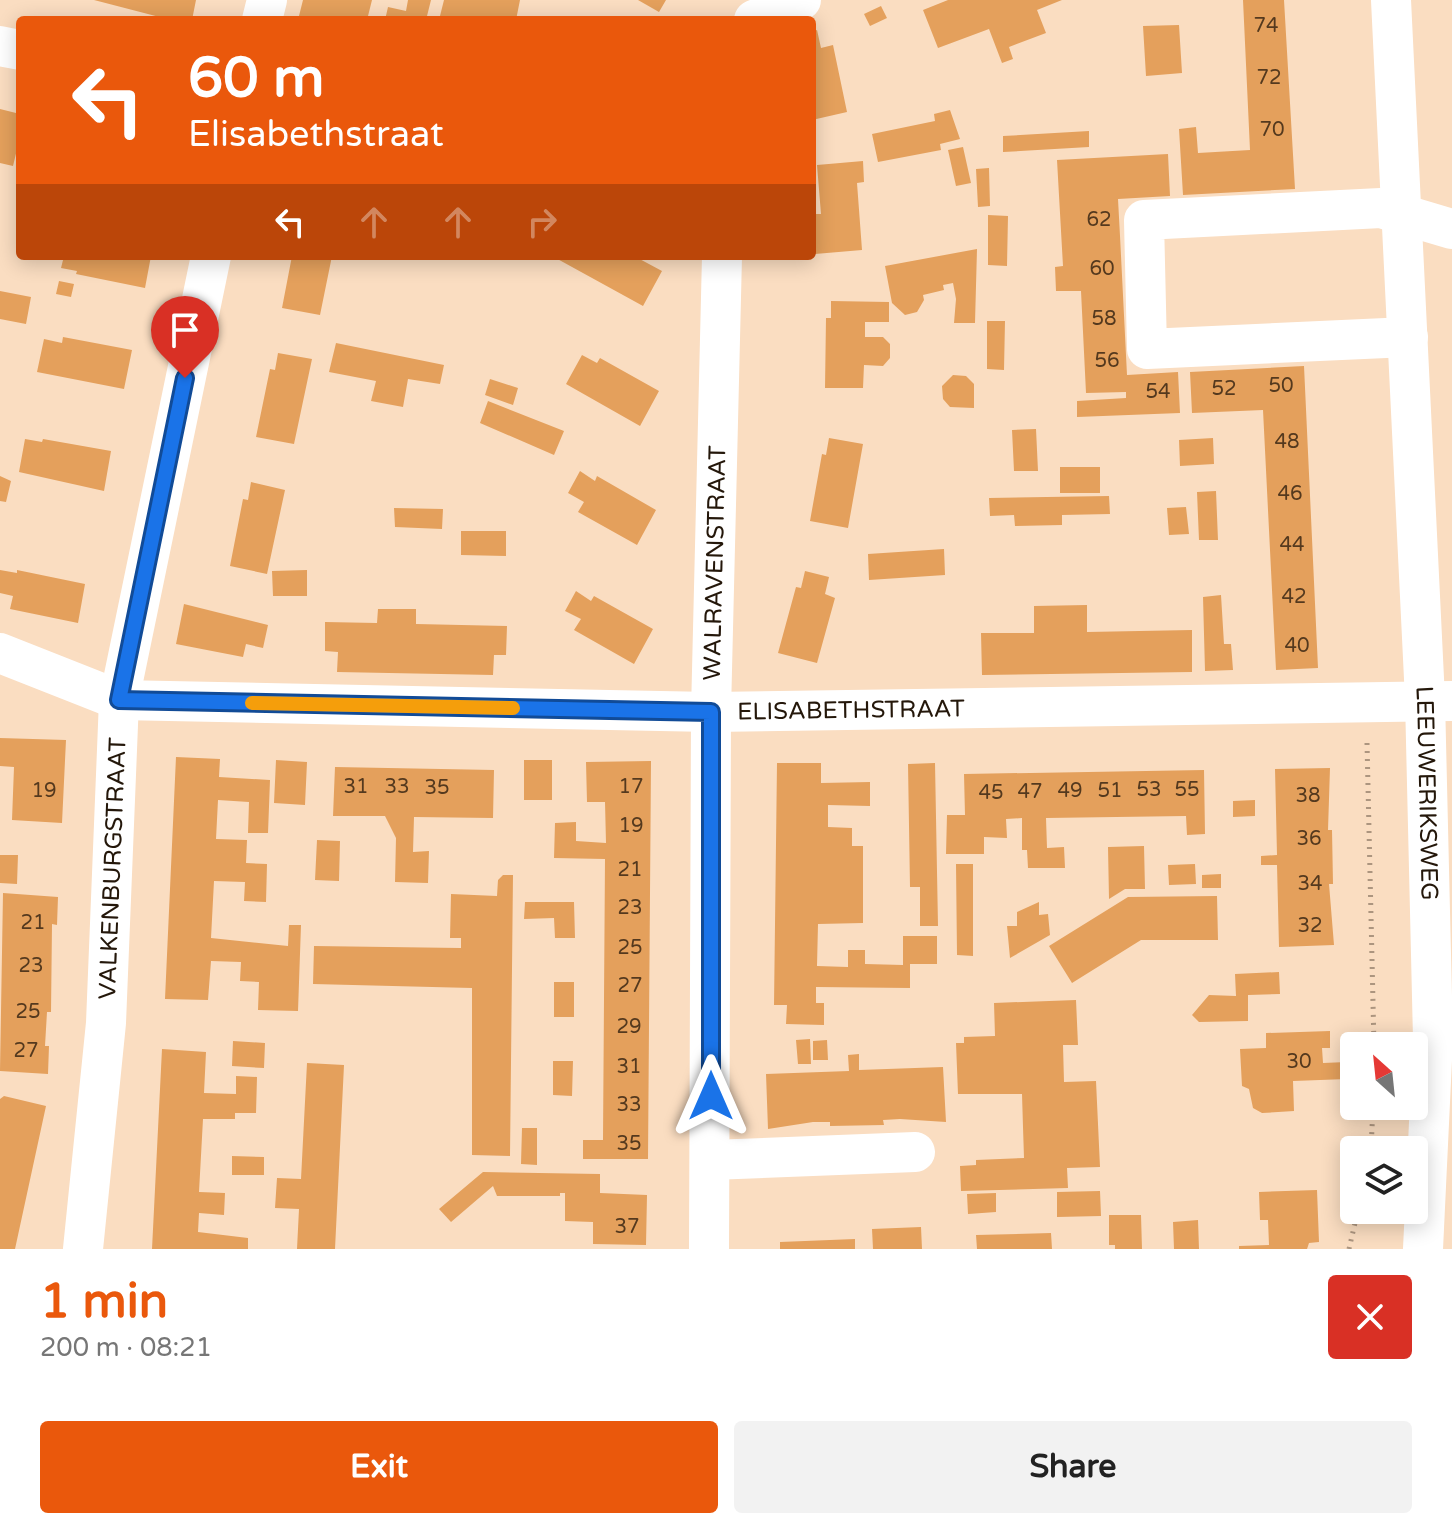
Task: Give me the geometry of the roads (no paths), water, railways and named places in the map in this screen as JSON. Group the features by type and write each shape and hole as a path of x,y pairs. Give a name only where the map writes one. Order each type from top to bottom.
{"street":[{"path":"763,16 801,0"},
{"name":"LEEUWERIKSWEG","path":"1391,0 1408,337 1438,700 1433,1039 1423,1249"},
{"path":"1408,337 1147,349 1144,220 1381,208 1452,229"},
{"name":"VALKENBURGSTRAAT","path":"83,1249 106,1023 119,700 210,260"},
{"name":"WALRAVENSTRAAT","path":"709,1249 711,712 722,260"},
{"name":"ELISABETHSTRAAT","path":"0,653 119,700 711,712 1438,700"},
{"path":"711,1160 915,1152"}]}
